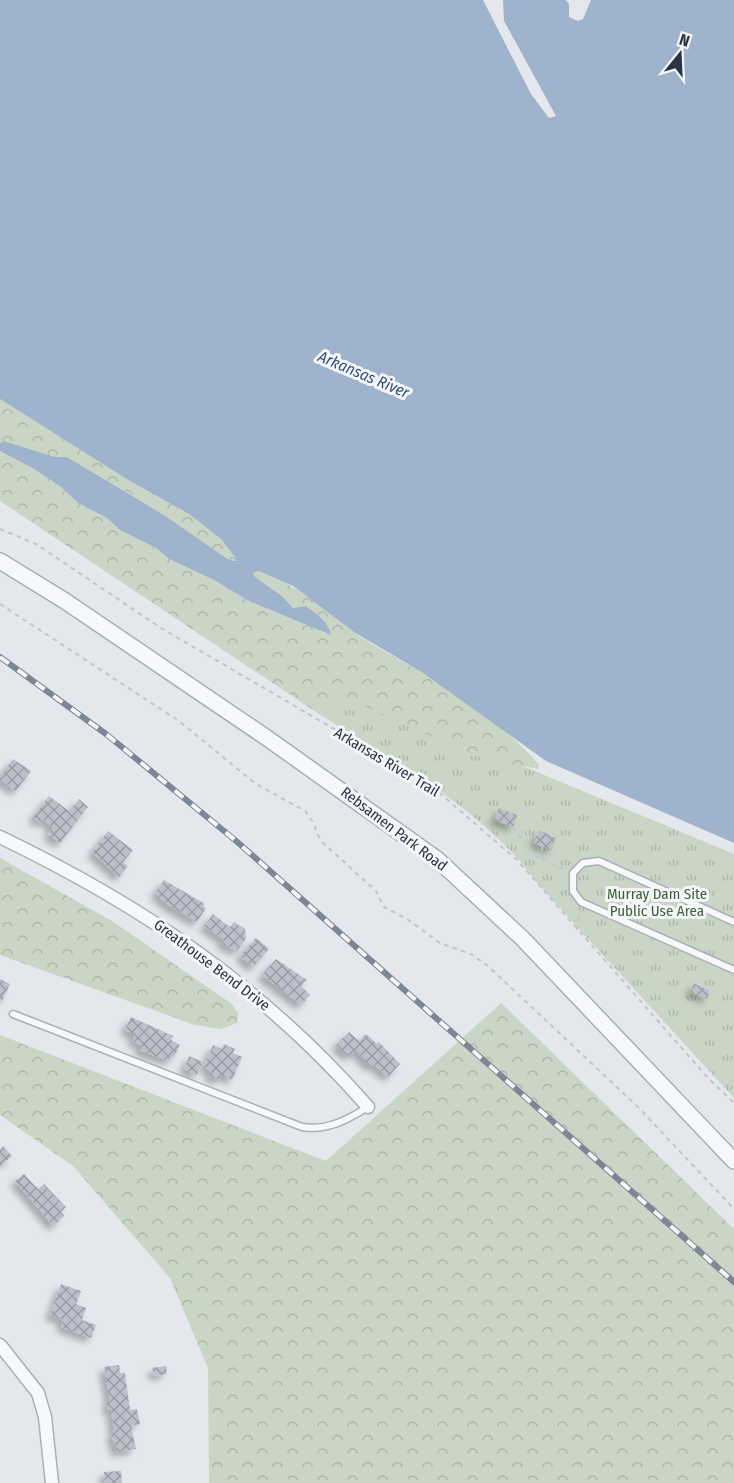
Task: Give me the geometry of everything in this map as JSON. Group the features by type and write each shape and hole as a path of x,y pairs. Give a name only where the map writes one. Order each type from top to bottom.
{"street":[{"name":"Rebsamen Park Road","path":"0,561 65,601 313,769 436,859 523,939 734,1161"},
{"name":"Greathouse Bend Drive","path":"0,837 110,895 185,941 263,1002 368,1107"},
{"path":"0,1345 38,1393 45,1417 52,1483"}],"lane":[{"path":"734,922 599,861 583,863 573,873 573,891 581,902 734,970"},
{"path":"13,1014 302,1127 322,1128 338,1124 368,1107"}],"path":[{"name":"Arkansas River Trail","path":"0,529 36,544 161,628 230,666 434,789 517,860 734,1104"},
{"path":"0,604 179,721 256,784 305,811 313,822 320,840 376,891 384,907 407,919 440,943 471,954 488,966 632,1101 734,1209"},
{"path":"513,827 531,852 573,873"},
{"path":"542,846 543,860"},
{"path":"577,930 581,902"}],"green space":[{"path":"0,399 128,480 189,514 221,539 239,561 229,560 164,515 67,457 55,457 4,441 0,443"},
{"path":"0,451 34,469 61,487 78,503 107,518 120,530 156,548 169,559 214,580 247,600 312,625 325,634 321,621 310,609 306,606 293,608 253,573 259,571 285,583 362,637 468,702 513,738 539,765 538,769 472,755 345,697 327,706 322,716 0,501"},
{"name":"Murray Dam Site Public Use Area","path":"345,696 472,755 513,762 734,854 734,1098 492,833 466,811 409,770 322,716 327,706"},
{"path":"0,858 112,921 232,1004 238,1013 237,1023 221,1029 195,1025 0,955"},
{"path":"501,1003 734,1229 734,1483 209,1483 208,1368 170,1278 73,1166 0,1115 0,1035 326,1161"}],"water":[{"name":"Arkansas River","path":"0,0 483,0 531,94 549,118 556,116 504,21 503,0 566,0 569,4 569,17 578,21 583,19 591,0 734,0 734,843 546,761 423,673 354,632 293,586 259,571 253,573 293,608 306,606 325,622 331,635 247,600 214,580 169,559 156,548 120,530 107,518 78,503 61,487 34,469 0,451 0,443 4,441 55,457 67,457 164,515 229,560 238,561 221,539 189,514 128,480 0,399"}],"building":[{"path":"13,759 31,771 16,791 0,780 0,773 2,774"},
{"path":"49,796 69,811 79,799 88,807 60,843 48,834 53,828 43,819 40,823 33,817"},
{"path":"499,808 517,815 513,827 494,820"},
{"path":"539,830 556,838 551,850 534,843"},
{"path":"108,831 133,850 123,862 128,866 119,877 92,852"},
{"path":"164,880 205,904 203,906 206,908 197,922 168,905 155,893"},
{"path":"213,914 230,927 234,922 245,929 246,939 237,951 221,943 224,940 204,926"},
{"path":"256,938 269,949 253,967 240,956"},
{"path":"276,959 307,980 301,986 310,995 301,1005 262,975"},
{"path":"0,979 10,984 2,1001 0,1000"},
{"path":"693,983 710,991 707,999 691,992"},
{"path":"131,1017 173,1036 171,1040 180,1045 174,1057 171,1056 169,1061 139,1050 141,1045 132,1041 135,1035 125,1030"},
{"path":"349,1032 359,1041 366,1034 377,1044 379,1042 400,1064 388,1077 373,1064 370,1067 356,1051 348,1056 336,1045"},
{"path":"224,1044 235,1049 233,1053 242,1057 232,1080 221,1075 219,1080 209,1076 211,1072 204,1066 213,1045 222,1049"},
{"path":"189,1056 203,1062 197,1075 184,1069"},
{"path":"3,1146 12,1156 0,1166 0,1149"},
{"path":"24,1174 38,1189 44,1184 66,1207 61,1212 64,1216 53,1226 15,1181"},
{"path":"61,1284 81,1291 76,1304 86,1308 82,1320 96,1325 91,1338 61,1327 63,1320 50,1315"},
{"path":"119,1365 120,1373 125,1373 130,1410 137,1409 140,1424 131,1426 136,1449 117,1452 111,1434 114,1434 111,1409 108,1410 107,1402 110,1402 104,1367"},
{"path":"166,1366 167,1374 154,1376 152,1368"},
{"path":"121,1471 122,1483 105,1483 104,1472"}],"railway":[{"path":"0,657 106,734 235,840 734,1282"}]}
